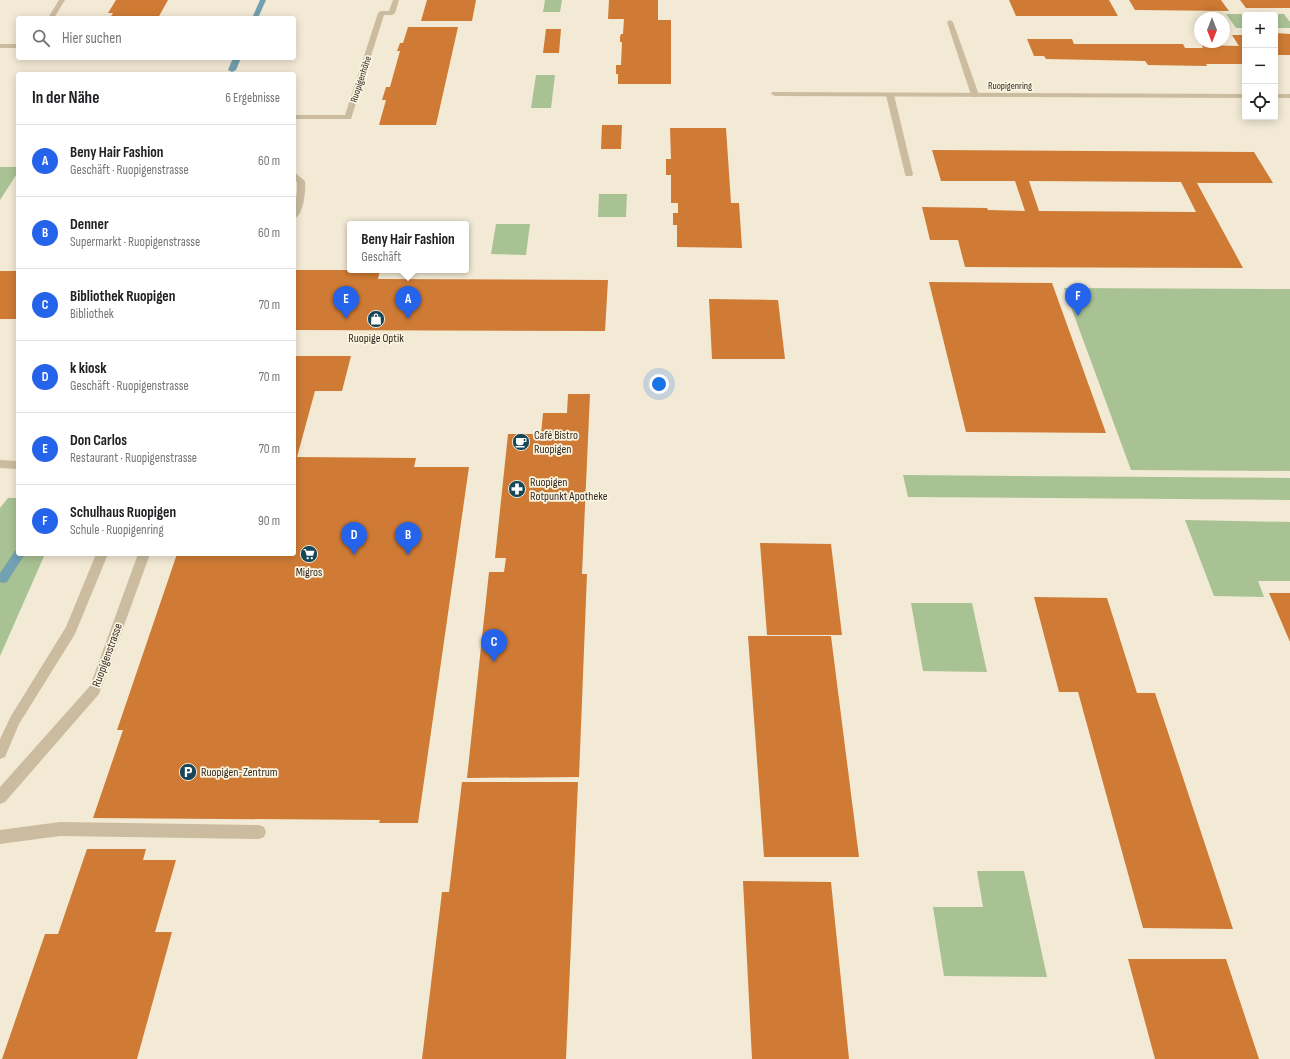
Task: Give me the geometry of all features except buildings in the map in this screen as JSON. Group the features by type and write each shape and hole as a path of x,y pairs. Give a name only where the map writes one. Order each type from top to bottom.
{"street":[{"path":"52,16 62,0"},
{"name":"Ruopigenhöhe","path":"296,117 348,117 381,13 392,13 396,0"},
{"path":"950,22 975,95"},
{"path":"0,46 16,46"},
{"name":"Ruopigenring","path":"775,94 1242,96"},
{"path":"890,95 909,174"},
{"path":"1278,96 1290,96"},
{"path":"296,177 301,181 302,193 296,210"},
{"path":"0,464 16,465"},
{"path":"0,753 15,720 71,630 101,556"},
{"name":"Ruopigenstrasse","path":"0,798 95,690 143,556"},
{"path":"0,837 60,830 259,832"}],"green space":[{"path":"545,0 562,0 560,12 543,12"},
{"path":"1230,14 1242,14 1242,28 1236,28 1230,20"},
{"path":"1278,14 1284,14 1290,22 1290,28 1278,28"},
{"path":"536,75 555,75 551,108 531,108"},
{"path":"0,167 16,167 16,175 0,200"},
{"path":"599,194 627,194 626,217 598,217"},
{"path":"496,224 530,224 526,255 491,254"},
{"path":"1064,288 1290,289 1290,471 1131,470"},
{"path":"903,475 1290,478 1290,500 908,497"},
{"path":"8,498 16,498 16,556 44,556 0,656 0,508"},
{"path":"1185,520 1290,522 1290,581 1258,581 1264,597 1214,596"},
{"path":"911,603 972,603 987,672 923,671"},
{"path":"977,871 1024,871 1047,977 944,976 933,907 983,907"}],"waterway":[{"path":"256,16 263,0"},
{"path":"232,70 236,60"},
{"path":"3,578 18,556"}],"place":[{"name":"Schulhaus Ruopigen","path":"1078,316"},
{"name":"Don Carlos","path":"346,319"},
{"name":"Ruopige Optik","path":"376,319"},
{"name":"Beny Hair Fashion","path":"408,319"},
{"name":"Café Bistro Ruopigen","path":"521,442"},
{"name":"Ruopigen Rotpunkt Apotheke","path":"517,489"},
{"name":"Migros","path":"309,554"},
{"name":"k kiosk","path":"354,555"},
{"name":"Denner","path":"408,555"},
{"name":"Bibliothek Ruopigen","path":"494,662"},
{"name":"Ruopigen-Zentrum","path":"188,772"}]}
